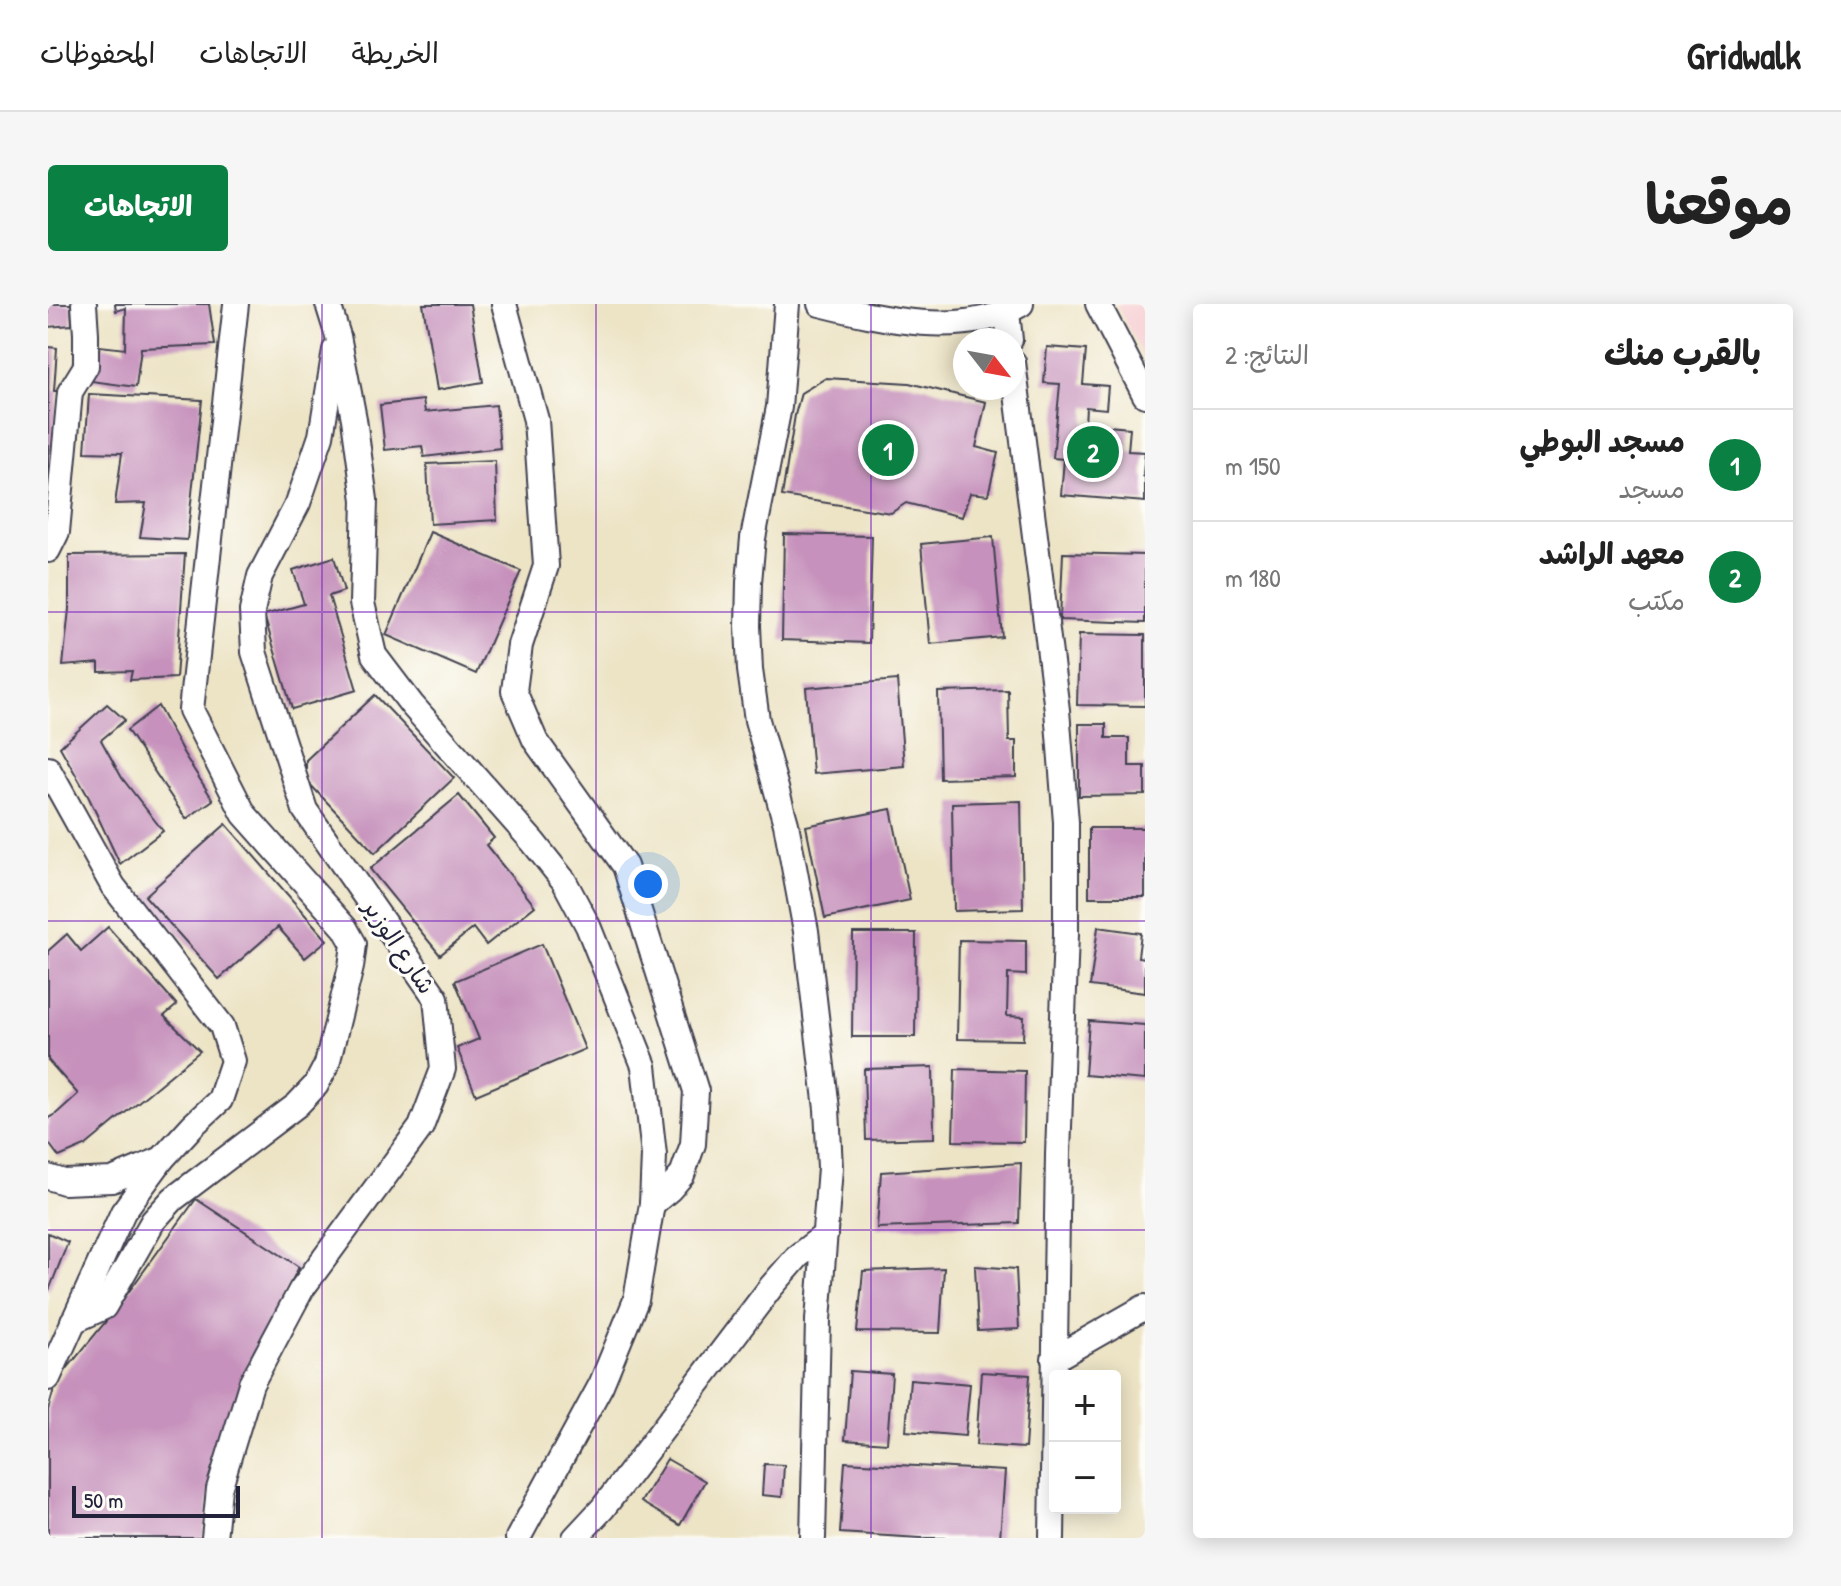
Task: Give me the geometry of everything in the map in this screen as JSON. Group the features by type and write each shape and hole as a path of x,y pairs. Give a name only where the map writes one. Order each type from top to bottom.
{"street":[{"path":"48,550 57,532 70,392 86,366 84,304"},
{"path":"73,1321 104,1307 153,1221 173,1199 297,1105 316,1085 327,1064 351,967 354,944 345,928 244,814 191,710 236,304"},
{"path":"328,304 338,336 354,419 365,500 362,603 374,655 412,705 564,881 588,926 644,1066 654,1155 652,1204 636,1300 601,1385 518,1538"},
{"path":"504,304 536,420 546,566 520,645 514,691 535,740 625,866 696,1091 693,1144 682,1175 652,1204"},
{"path":"787,304 779,407 753,538 748,626 757,720 786,824 806,931 827,1109 830,1168 818,1320 813,1538"},
{"path":"820,304 882,317 941,323 969,323 1014,308 1012,328"},
{"path":"1098,304 1145,395"},
{"name":"شارع الوزير","path":"214,1538 219,1489 251,1384 301,1290 421,1127 443,1069 436,998 305,810 254,652 252,611 260,576 298,503 321,436 338,336"},
{"path":"1018,400 1057,710 1066,822 1067,906 1058,1154 1052,1538"},
{"path":"48,769 113,886 222,1026 233,1061 220,1100 162,1159 123,1212 48,1378"},
{"path":"48,1177 64,1182 112,1180 162,1159"},
{"path":"575,1538 603,1508 771,1287 798,1256 825,1235"},
{"path":"1054,1359 1145,1307"}],"shaded area":[{"path":"1116,304 1145,304 1145,360"}],"building":[{"path":"48,304 71,304 72,325 48,327"},
{"path":"115,304 209,304 215,345 141,348 136,387 91,381 100,346 125,349 126,308 116,311"},
{"path":"423,304 470,304 483,382 437,390"},
{"path":"48,347 57,348 54,391 58,391 50,480 48,480"},
{"path":"1047,347 1086,350 1083,384 1108,386 1106,409 1086,407 1085,424 1130,428 1128,451 1145,452 1145,502 1061,495 1064,459 1053,458 1060,384 1044,383"},
{"path":"826,378 909,383 953,394 953,400 986,402 976,447 998,453 988,495 970,493 962,517 906,503 891,513 782,496 801,393"},
{"path":"89,394 202,400 187,540 140,537 146,503 115,504 122,453 85,452"},
{"path":"423,400 425,412 496,405 500,448 424,457 422,446 385,450 380,405"},
{"path":"495,461 497,520 430,524 427,464"},
{"path":"430,532 521,571 476,674 386,635"},
{"path":"784,534 872,536 869,643 782,640"},
{"path":"993,537 1002,637 930,644 921,544"},
{"path":"1063,553 1145,555 1145,623 1060,620"},
{"path":"185,554 176,678 130,680 132,671 99,672 99,663 63,666 69,609 69,555"},
{"path":"334,557 344,591 329,596 357,690 292,709 264,615 304,604 293,570"},
{"path":"1079,634 1145,635 1145,706 1077,705"},
{"path":"897,680 904,766 813,774 806,688"},
{"path":"1008,690 1009,741 1016,741 1016,777 940,779 938,692"},
{"path":"375,695 454,778 375,853 306,780 306,760"},
{"path":"107,704 125,720 101,740 122,778 163,831 120,864 89,798 60,747"},
{"path":"158,706 213,800 186,819 127,730"},
{"path":"1079,724 1106,724 1106,738 1129,738 1129,766 1145,766 1145,795 1079,796"},
{"path":"459,795 494,838 486,845 535,906 486,945 473,928 440,955 370,869"},
{"path":"1021,801 1023,909 954,911 952,803"},
{"path":"891,809 910,900 825,918 806,826"},
{"path":"226,824 327,940 305,958 278,927 219,979 145,896"},
{"path":"1089,828 1145,828 1145,897 1089,897"},
{"path":"108,927 177,1005 164,1016 200,1051 85,1146 59,1157 48,1142 48,1118 78,1094 48,1060 48,951 67,934 81,951"},
{"path":"1098,927 1141,933 1138,957 1145,958 1145,993 1090,986"},
{"path":"853,933 916,933 915,1037 852,1037"},
{"path":"959,940 1026,941 1026,975 1008,974 1007,1016 1024,1017 1023,1040 957,1039"},
{"path":"542,944 585,1049 476,1095 457,1048 479,1039 455,981"},
{"path":"1089,1021 1145,1025 1145,1080 1085,1075"},
{"path":"933,1067 934,1138 866,1140 864,1069"},
{"path":"955,1069 1025,1071 1024,1142 953,1141"},
{"path":"1021,1163 1019,1223 877,1228 881,1172"},
{"path":"196,1199 299,1267 249,1362 211,1484 203,1538 48,1538 48,1410 56,1382 117,1308"},
{"path":"48,1233 68,1242 48,1293"},
{"path":"975,1266 1016,1269 1019,1329 978,1331"},
{"path":"944,1268 940,1333 857,1332 863,1271"},
{"path":"850,1371 892,1374 887,1443 845,1440"},
{"path":"981,1372 1030,1375 1025,1448 976,1445"},
{"path":"910,1379 970,1384 965,1436 906,1431"},
{"path":"667,1459 705,1481 680,1525 641,1502"},
{"path":"845,1462 1005,1471 1000,1538 920,1538 840,1533"},
{"path":"764,1464 784,1465 782,1497 762,1495"}],"place":[{"name":"مسجد البوطي","path":"888,450"},
{"name":"معهد الراشد","path":"1093,452"}]}
